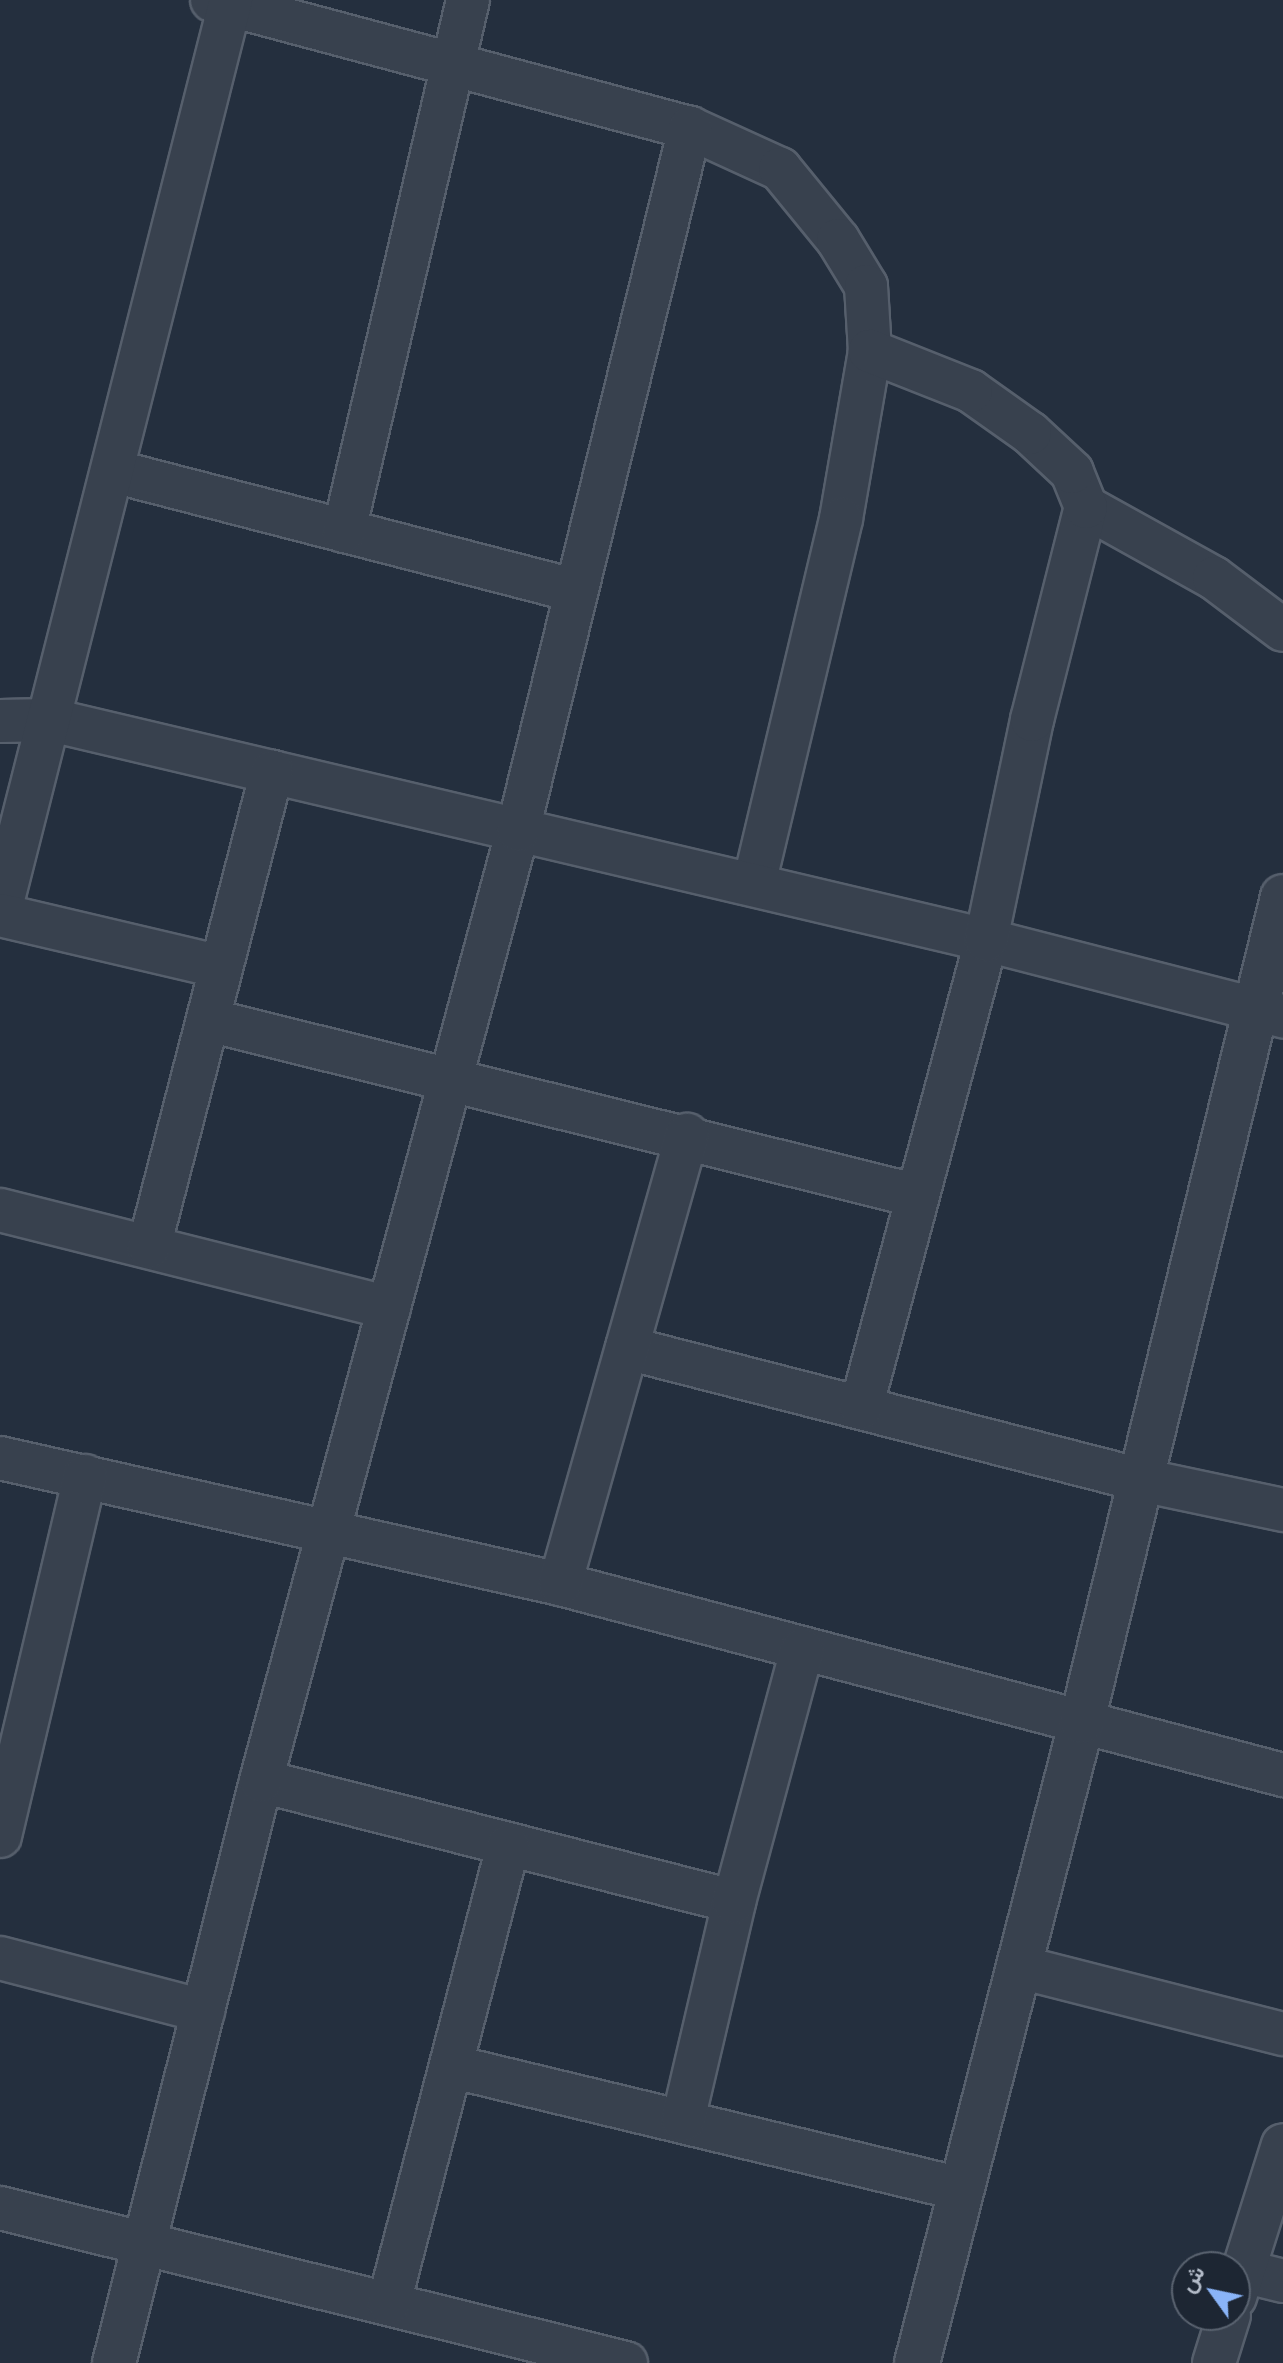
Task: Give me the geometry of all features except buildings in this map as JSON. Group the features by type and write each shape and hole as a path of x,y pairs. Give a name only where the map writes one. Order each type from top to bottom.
{"street":[{"path":"344,531 450,64 468,0"},
{"path":"221,967 0,913 113,471 224,2 690,128 780,169 838,240 866,286 870,351 841,519 754,885"},
{"path":"114,2363 261,1781 518,830 690,128"},
{"path":"861,1408 986,940 1032,720 1086,507 1072,472 1030,433 971,391 870,351"},
{"path":"113,471 576,591"},
{"path":"1086,507 1214,578 1283,630"},
{"path":"0,721 51,720 986,940 1271,1012"},
{"path":"149,1247 272,772"},
{"path":"917,2363 1020,1967 1141,1480 1271,1012 1283,897"},
{"path":"208,1020 687,1135 918,1196"},
{"path":"560,1584 687,1135"},
{"path":"0,1210 389,1308"},
{"path":"627,1348 1141,1480 1283,1510"},
{"path":"0,1458 560,1584 1283,1775"},
{"path":"0,1836 85,1476"},
{"path":"683,2120 734,1902 802,1650"},
{"path":"261,1781 734,1902"},
{"path":"389,2303 454,2067 508,1846"},
{"path":"0,1958 203,2011"},
{"path":"1020,1967 1283,2034"},
{"path":"454,2067 961,2189"},
{"path":"1249,2251 1283,2145"},
{"path":"0,2208 146,2240 613,2361"},
{"path":"1251,2283 1283,2281"},
{"path":"1214,2363 1224,2331"}]}
